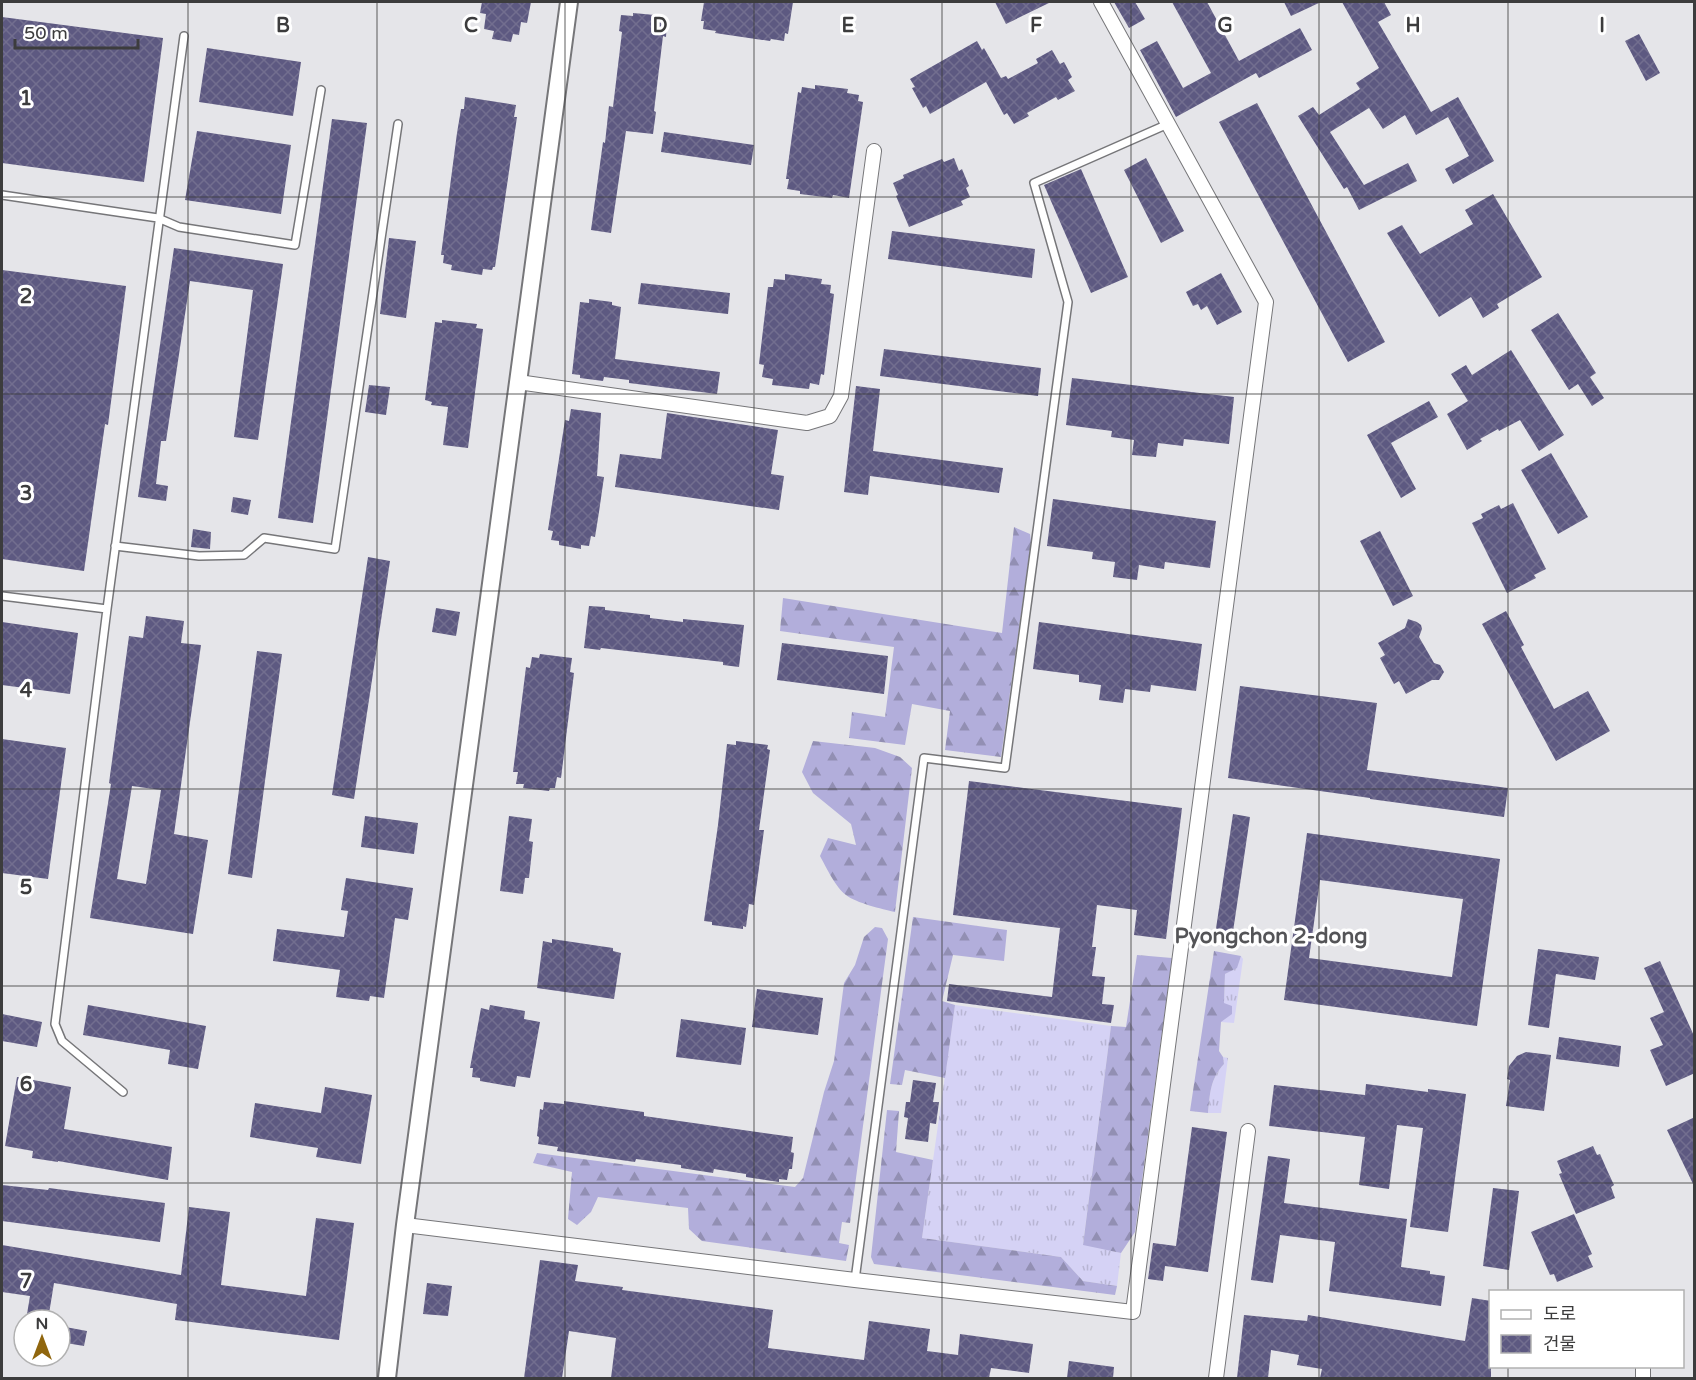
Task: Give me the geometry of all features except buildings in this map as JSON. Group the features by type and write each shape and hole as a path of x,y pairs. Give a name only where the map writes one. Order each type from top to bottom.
{"street":[{"path":"387,1378 405,1225 569,2"},
{"path":"405,1225 1133,1312 1266,302 1101,2"},
{"path":"518,382 807,423 830,416 841,396 874,151"},
{"path":"1216,1378 1248,1131"}],"lane":[{"path":"123,1092 62,1041 55,1024 115,546 184,36"},
{"path":"2,195 158,218 178,227 295,245 321,90"},
{"path":"115,546 199,556 244,555 264,538 335,549 398,124"},
{"path":"855,1280 924,758 1005,768 1068,302 1034,183 1168,124"},
{"path":"2,596 107,609"}],"green space":[{"path":"1014,527 1030,534 1031,542 1001,757 945,750 950,711 912,704 905,745 849,738 852,712 885,717 894,647 780,631 783,598 1002,633"},
{"path":"813,741 875,748 900,757 912,768 895,912 850,898 842,892 820,856 828,838 856,845 851,824 813,793 802,772"},
{"path":"913,917 1007,930 1004,961 953,955 942,1001 955,1005 945,1078 905,1070 902,1085 890,1084"},
{"path":"875,927 882,928 888,939 850,1223 842,1222 839,1243 849,1245 846,1261 702,1241 689,1229 688,1208 598,1197 591,1212 577,1225 568,1219 572,1172 533,1163 537,1153 795,1187 803,1178 834,1061 844,983 855,965 864,937"},
{"path":"1214,951 1241,956 1237,968 1225,974 1224,1003 1232,1006 1232,1014 1221,1022 1219,1051 1224,1064 1213,1081 1208,1113 1190,1111"},
{"path":"1137,955 1172,958 1135,1232 1121,1253 1083,1245 1111,1026 1126,1027"},
{"path":"1241,956 1243,959 1234,1023 1221,1022 1228,1016 1224,1003 1225,974 1237,967"},
{"path":"955,1005 1111,1026 1083,1244 1121,1253 1117,1286 1083,1281 1061,1257 922,1238"},
{"path":"1223,1057 1228,1058 1221,1113 1208,1113 1212,1087 1216,1075 1224,1064"},
{"path":"887,1110 899,1111 896,1152 933,1160 922,1238 1061,1257 1083,1281 1117,1286 1115,1295 874,1264 871,1257"}],"district":[{"name":"Pyongchon 2-dong","path":"1271,936"}]}
